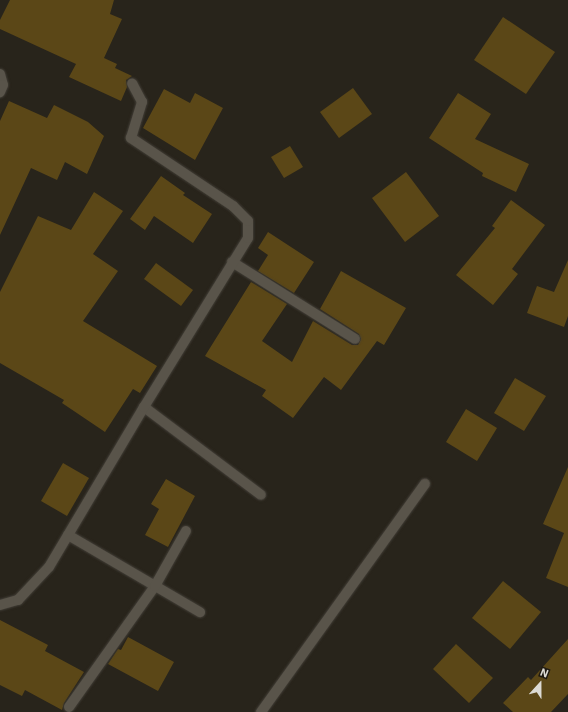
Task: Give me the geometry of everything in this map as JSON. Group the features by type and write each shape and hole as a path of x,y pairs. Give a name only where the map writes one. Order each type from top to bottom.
{"street":[{"path":"0,74 3,85 0,92"},
{"path":"0,605 18,600 49,568 144,406 248,238 248,221 233,206 131,138 142,102 132,83"},
{"path":"232,262 355,339"},
{"path":"144,406 261,495"},
{"path":"261,712 425,484"},
{"path":"69,707 155,586 186,530"},
{"path":"68,535 200,612"}],"building":[{"path":"10,0 114,0 110,14 122,19 104,58 117,64 115,68 132,76 126,80 127,87 121,101 69,77 76,64 0,29 0,20"},
{"path":"503,17 555,52 526,94 474,60"},
{"path":"353,88 372,114 339,138 320,112"},
{"path":"164,89 190,103 195,93 223,108 195,160 143,128"},
{"path":"458,93 491,114 475,139 529,164 516,192 482,176 483,173 429,138"},
{"path":"9,101 47,118 54,105 88,122 104,136 87,174 65,162 57,180 31,168 0,235 0,121"},
{"path":"290,146 303,167 284,178 271,157"},
{"path":"406,172 439,216 405,242 372,198"},
{"path":"161,176 185,193 183,195 212,214 193,243 154,216 145,230 130,219"},
{"path":"94,192 123,211 93,254 118,271 83,321 157,366 140,393 133,389 105,432 62,403 64,400 0,363 0,292 38,216 71,230"},
{"path":"511,200 545,225 512,269 518,274 493,305 456,275 495,228 492,226"},
{"path":"268,232 314,262 294,293 258,271 268,255 258,248"},
{"path":"568,260 568,316 564,327 527,313 537,286 554,292"},
{"path":"156,263 193,290 181,306 144,279"},
{"path":"341,271 406,308 384,345 377,341 341,390 324,377 293,418 262,396 266,390 205,356 251,282 287,304 262,341 292,362 313,321 352,345 358,345 361,339 359,334 320,309"},
{"path":"515,378 546,396 524,431 494,413"},
{"path":"466,409 497,428 477,461 446,442"},
{"path":"63,463 89,478 67,516 41,501"},
{"path":"568,467 568,587 546,578 564,533 543,524"},
{"path":"166,479 195,496 168,547 145,535 159,509 151,504"},
{"path":"503,581 541,612 510,649 472,618"},
{"path":"0,620 48,645 45,651 84,672 64,703 62,710 25,690 22,696 0,685"},
{"path":"128,637 174,662 158,691 108,664 118,649 121,650"},
{"path":"568,639 568,694 551,712 513,712 503,703 528,677 531,680"},
{"path":"456,644 493,678 469,703 433,669"}]}
